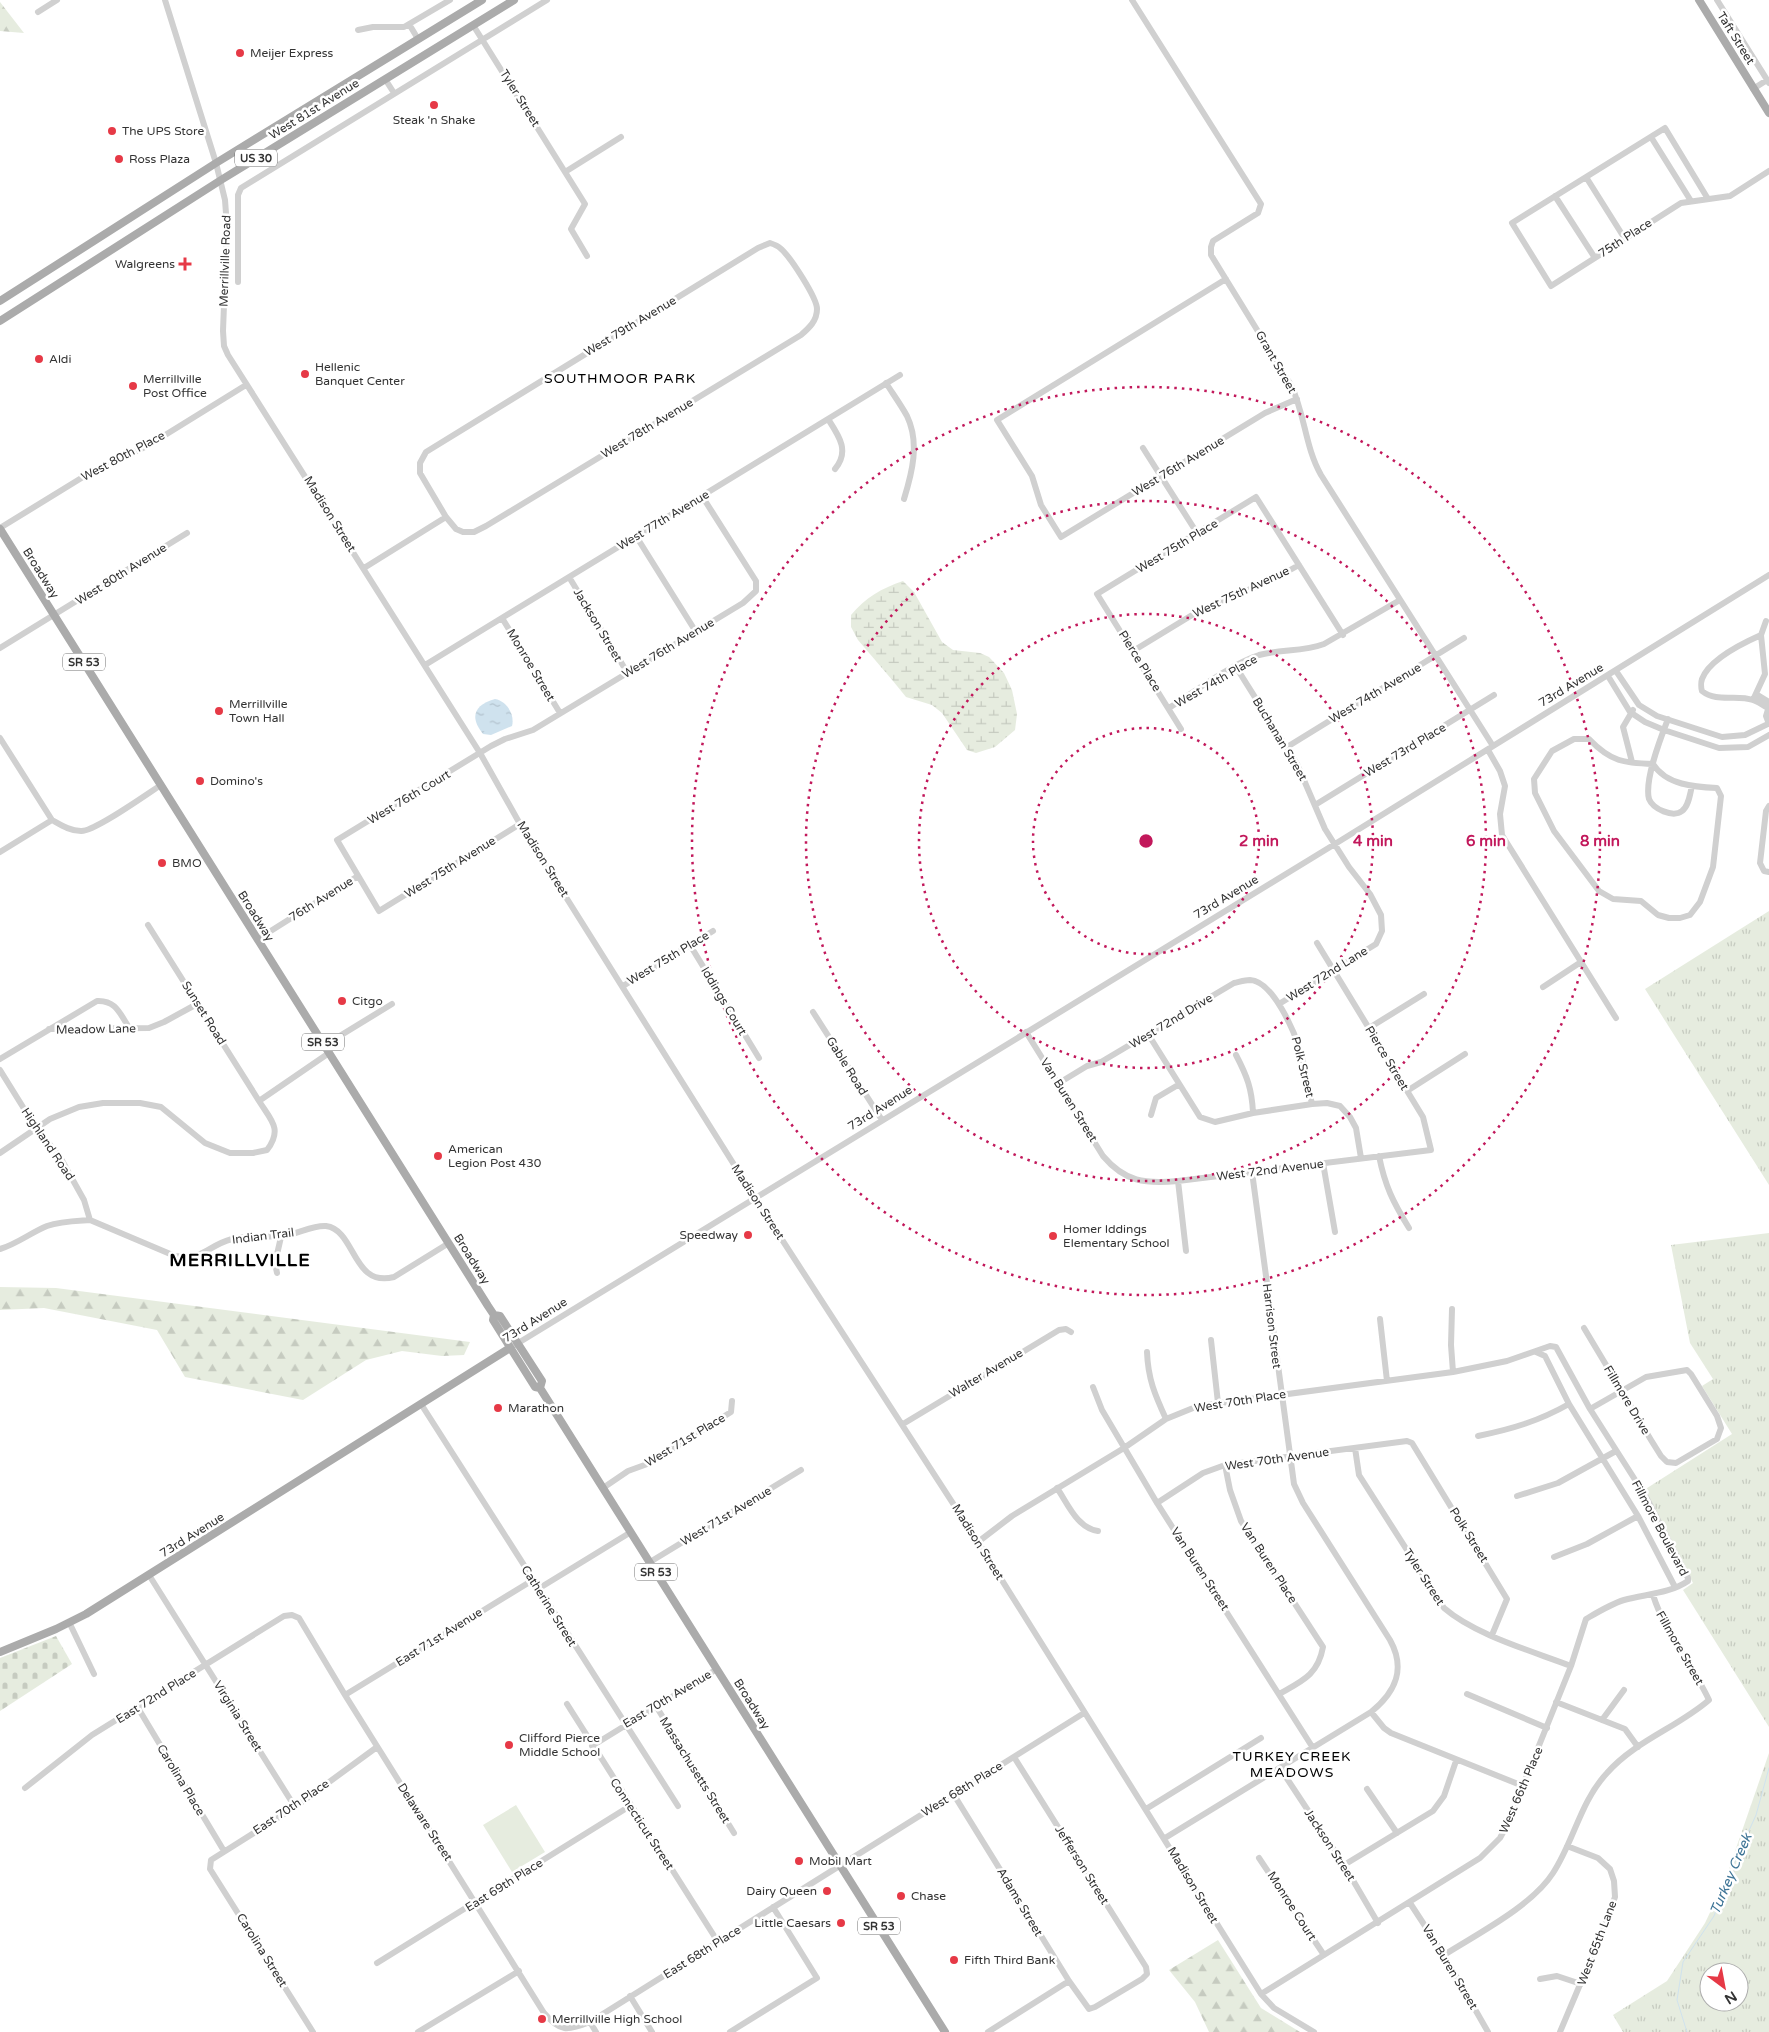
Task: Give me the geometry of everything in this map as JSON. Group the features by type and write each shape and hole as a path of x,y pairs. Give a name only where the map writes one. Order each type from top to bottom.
{"main road":[{"name":"West 81st Avenue","path":"0,301 216,163 482,0"},
{"name":"West 81st Avenue","path":"0,321 221,180 514,0"},
{"name":"Taft Street","path":"1699,0 1769,114"},
{"name":"Broadway","path":"0,528 494,1315 493,1320 534,1387 540,1388"},
{"name":"Broadway","path":"494,1315 500,1316 542,1381 540,1388 945,2032"},
{"name":"73rd Avenue","path":"0,1652 70,1622 149,1575 510,1348"}],"street":[{"path":"38,12 57,0"},
{"name":"Merrillville Road","path":"165,0 221,180 227,218 222,331 226,350"},
{"path":"358,30 373,27 397,28 409,24 450,0"},
{"path":"224,275 238,279 238,195 241,188 547,0"},
{"name":"Grant Street","path":"1132,0 1260,201 1261,207 1258,213 1217,238 1212,244 1211,255 1291,386 1297,399 1309,448 1318,468 1470,710 1490,748 1505,786 1500,814 1502,835 1616,1018"},
{"path":"1718,0 1768,82 1753,89"},
{"path":"409,24 418,39"},
{"name":"Tyler Street","path":"473,25 585,204 571,230 587,256"},
{"path":"385,78 394,93"},
{"path":"1595,258 1555,196 1665,128 1708,199"},
{"path":"1651,136 1691,201"},
{"path":"565,172 621,137"},
{"name":"75th Place","path":"1555,196 1512,224 1551,286 1681,203 1730,196 1769,171"},
{"path":"1586,177 1625,239"},
{"name":"West 78th Avenue","path":"446,517 460,531 474,532 801,335 811,327 816,318 817,307 812,295 791,261 780,248 770,243"},
{"name":"West 79th Avenue","path":"446,517 420,473 420,463 426,452 758,248 770,243"},
{"name":"West 76th Avenue","path":"1226,279 997,420 1032,476 1042,505 1061,538 1265,413 1297,399"},
{"name":"Madison Street","path":"226,350 246,385 480,753 520,824 755,1198 903,1424 1084,1713 1165,1838 1261,1994 1274,2008 1314,2032"},
{"name":"West 77th Avenue","path":"425,665 900,375"},
{"path":"886,383 907,417 912,436 912,469 904,499"},
{"name":"West 80th Place","path":"0,528 83,476 149,445 246,385"},
{"path":"828,419 840,439 843,450 842,460 835,469"},
{"path":"1143,448 1197,533"},
{"name":"West 76th Avenue","path":"480,753 505,739 533,730 743,603 756,591 756,581 702,496"},
{"name":"West 75th Place","path":"1097,594 1256,497 1299,565"},
{"path":"364,568 446,517"},
{"name":"West 80th Avenue","path":"0,648 187,533"},
{"path":"636,536 696,632"},
{"path":"1299,565 1343,635"},
{"name":"West 75th Avenue","path":"1133,651 1202,609 1272,580 1299,565"},
{"name":"73rd Avenue","path":"510,1348 1335,844 1769,575"},
{"name":"Jackson Street","path":"569,577 627,672"},
{"name":"Pierce Place","path":"1097,594 1181,729"},
{"name":"West 74th Place","path":"1169,708 1257,656 1319,646 1343,635 1400,600"},
{"name":"Monroe Street","path":"502,618 560,713"},
{"path":"1754,697 1765,674 1761,635 1766,621"},
{"path":"1616,671 1639,705 1648,712 1722,737 1744,735 1769,724 1766,716 1769,706 1754,697 1708,696 1702,691 1701,680 1721,658 1745,642 1761,635"},
{"name":"West 74th Avenue","path":"1287,747 1464,638"},
{"name":"Buchanan Street","path":"1236,667 1302,773 1322,823 1370,894 1381,916"},
{"path":"1608,676 1630,712 1645,722 1664,730 1719,748 1748,747 1769,735"},
{"name":"West 73rd Place","path":"1315,805 1494,695"},
{"path":"1632,762 1623,727 1630,712 1639,705"},
{"path":"1668,719 1653,764 1649,798 1652,804 1663,811 1673,814 1682,811 1687,804 1692,786"},
{"path":"0,738 52,820 66,828 82,832 96,826 161,785"},
{"path":"1589,739 1606,755 1624,763 1632,762 1653,764 1661,774 1668,778 1692,786 1717,788 1721,796 1713,867 1700,902 1690,915 1680,918 1669,918 1658,915 1641,901 1613,899 1598,891 1554,831 1535,793 1534,779 1552,751 1574,740 1589,739"},
{"name":"West 76th Court","path":"358,876 337,840 480,753"},
{"path":"1769,806 1766,811 1760,863 1764,871 1769,872"},
{"path":"0,852 52,820"},
{"name":"West 75th Avenue","path":"358,876 379,911 520,824"},
{"name":"76th Avenue","path":"258,939 358,876"},
{"name":"West 72nd Lane","path":"1279,1004 1376,944 1382,931 1381,916"},
{"name":"Sunset Road","path":"0,1153 50,1119 79,1107 103,1103 140,1103 161,1107 205,1143 230,1153 253,1153 267,1150 274,1140 275,1126 148,925"},
{"name":"West 75th Place","path":"623,986 713,930"},
{"name":"Pierce Street","path":"1317,943 1423,1117 1431,1150"},
{"name":"Iddings Court","path":"690,945 759,1058"},
{"path":"1542,987 1581,962"},
{"name":"West 72nd Drive","path":"1059,1083 1087,1066 1101,1062 1234,983 1251,980 1266,987 1279,1004"},
{"path":"1369,1028 1424,994"},
{"path":"0,1059 97,1001 112,1003 130,1029"},
{"name":"Meadow Lane","path":"49,1029 149,1028 198,1004"},
{"path":"259,1101 327,1049 392,1004"},
{"name":"Polk Street","path":"1279,1004 1294,1032 1301,1051 1312,1104"},
{"name":"Gable Road","path":"813,1012 882,1120"},
{"name":"Van Buren Street","path":"1026,1032 1103,1156 1113,1167"},
{"path":"1148,1034 1200,1118 1215,1122 1253,1113 1312,1104 1327,1103 1340,1106 1350,1117 1356,1128 1361,1158"},
{"path":"1407,1091 1465,1054"},
{"path":"1236,1055 1246,1074 1252,1094 1253,1113"},
{"name":"Highland Road","path":"0,1070 36,1128 60,1157 84,1200 90,1220"},
{"path":"1151,1115 1156,1098 1178,1084"},
{"name":"West 72nd Avenue","path":"1113,1167 1125,1176 1139,1180 1156,1183 1178,1182 1431,1150"},
{"path":"1379,1156 1384,1180 1391,1197 1409,1228"},
{"path":"1323,1163 1335,1232"},
{"name":"Harrison Street","path":"1252,1172 1280,1395 1294,1484 1303,1503 1390,1640 1399,1662 1395,1682 1388,1695 1371,1712"},
{"path":"1178,1182 1186,1251"},
{"name":"Indian Trail","path":"0,1249 11,1246 45,1227 59,1222 90,1220 175,1256 188,1258 202,1255 230,1239 251,1236 281,1237 316,1227 327,1226 335,1229 343,1238 368,1274 376,1279 384,1280 394,1277 449,1243"},
{"path":"277,1273 275,1264 281,1237"},
{"path":"1452,1309 1451,1345 1453,1372"},
{"path":"1380,1319 1387,1381"},
{"name":"Fillmore Drive","path":"1584,1328 1621,1391 1661,1456 1667,1462 1676,1463 1717,1439 1721,1428 1717,1416 1687,1370 1646,1377 1621,1391"},
{"name":"Walter Avenue","path":"903,1424 1059,1330 1066,1329 1071,1332"},
{"path":"1211,1340 1218,1403"},
{"name":"Fillmore Boulevard","path":"1550,1346 1556,1348 1590,1410 1646,1497 1688,1581 1675,1587 1638,1516 1569,1404 1546,1356 1536,1352 1550,1346"},
{"path":"1146,1352 1150,1383 1166,1420"},
{"name":"West 70th Place","path":"978,1542 1012,1516 1124,1448 1166,1420 1198,1406 1453,1372 1507,1361 1536,1352"},
{"name":"Van Buren Street","path":"1093,1387 1102,1410 1157,1503 1313,1748"},
{"path":"1590,1410 1621,1391"},
{"name":"West 71st Place","path":"603,1488 628,1471 650,1463 731,1412 732,1401"},
{"name":"Catherine Street","path":"421,1404 678,1806"},
{"path":"1478,1436 1506,1431 1544,1418 1569,1404"},
{"name":"Polk Street","path":"1407,1441 1412,1443 1507,1599 1492,1635"},
{"name":"West 70th Avenue","path":"1157,1503 1203,1473 1225,1465 1407,1441"},
{"name":"Tyler Street","path":"1355,1448 1359,1475 1444,1608 1454,1617 1492,1635 1571,1666"},
{"path":"1517,1496 1558,1483 1616,1451"},
{"name":"Van Buren Place","path":"1225,1465 1230,1490 1241,1521 1323,1647 1315,1669 1308,1677 1279,1694"},
{"name":"West 71st Avenue","path":"650,1562 801,1470"},
{"path":"1057,1488 1076,1518 1088,1529 1098,1531"},
{"path":"1554,1557 1587,1544 1638,1516"},
{"path":"538,1589 631,1532"},
{"name":"Virginia Street","path":"149,1575 294,1807"},
{"name":"East 71st Avenue","path":"344,1695 533,1580"},
{"name":"West 66th Place","path":"1261,1994 1480,1858 1500,1838 1547,1728 1571,1666 1586,1619 1624,1600 1652,1595 1675,1587"},
{"name":"Fillmore Street","path":"1638,1747 1709,1700 1702,1685 1658,1613 1652,1595"},
{"name":"East 72nd Place","path":"25,1788 92,1736 284,1616 292,1615"},
{"name":"Delaware Street","path":"292,1615 299,1618 344,1695 544,2013 560,2028"},
{"path":"70,1622 94,1674"},
{"name":"East 70th Avenue","path":"592,1746 717,1669"},
{"path":"1602,1720 1624,1690"},
{"path":"1467,1694 1547,1728"},
{"path":"1444,1955 1524,1904 1552,1875 1589,1796 1598,1783 1621,1759 1638,1747 1624,1730 1556,1702"},
{"name":"Connecticut Street","path":"567,1704 718,1942"},
{"name":"Massachusetts Street","path":"656,1706 734,1833"},
{"name":"Carolina Place","path":"138,1708 224,1851"},
{"path":"1165,1838 1371,1712 1384,1728 1391,1733 1456,1761 1522,1786"},
{"name":"West 68th Place","path":"840,1865 1084,1713"},
{"path":"1146,1809 1261,1738"},
{"name":"East 70th Place","path":"210,1869 211,1860 294,1807 377,1747"},
{"name":"Jefferson Street","path":"1014,1757 1146,1967 1147,1974 1142,1980 1089,2009"},
{"path":"1344,1865 1433,1811 1444,1796 1456,1761"},
{"name":"Jackson Street","path":"1280,1768 1344,1865 1378,1923"},
{"path":"1368,1789 1397,1833"},
{"name":"Adams Street","path":"954,1795 1069,1981 1089,2009"},
{"name":"East 69th Place","path":"377,1963 630,1806"},
{"name":"West 65th Lane","path":"1560,2032 1615,1897 1614,1881 1610,1869 1598,1858 1567,1846"},
{"name":"Monroe Court","path":"1260,1858 1324,1955"},
{"name":"East 68th Place","path":"560,2028 576,2028 590,2022 840,1865"},
{"name":"Carolina Street","path":"210,1869 313,2032"},
{"name":"Van Buren Street","path":"1410,1903 1444,1955 1488,2032"},
{"path":"730,2032 817,1978 773,1908"},
{"path":"418,2032 518,1971"},
{"path":"1540,1979 1557,1976 1581,1984"},
{"path":"988,2032 1069,1981"},
{"path":"630,1996 652,2032"},
{"path":"590,2022 596,2032"}],"green space":[{"path":"0,2 24,33 0,31"},
{"path":"903,581 914,592 942,642 953,650 980,653 989,657 1004,673 1012,690 1017,714 1015,730 995,747 976,753 967,750 942,713 932,705 906,697 858,640 851,627 851,615 874,594"},
{"path":"1769,911 1769,1185 1645,989"},
{"path":"1769,1233 1769,1727 1683,1590 1693,1583 1644,1490 1732,1434 1702,1386 1713,1379 1690,1343 1671,1245"},
{"path":"0,1287 56,1288 470,1342 464,1355 442,1356 402,1351 366,1360 303,1400 185,1377 157,1330 44,1308 0,1310"},
{"path":"56,1636 72,1664 0,1711 0,1658"},
{"path":"1769,1753 1769,2032 1623,2032 1613,2015 1667,1981 1705,1923 1724,1883"},
{"path":"516,1805 545,1852 512,1872 483,1825"},
{"path":"1218,1940 1261,2008 1300,2032 1209,2032 1195,2002 1169,1970"}],"water":[{"path":"495,699 499,700 509,709 513,722 512,726 491,735 483,734 476,723 476,713 482,705"}],"waterway":[{"name":"Turkey Creek","path":"1687,2032 1677,2000 1683,1962 1714,1916 1729,1875 1756,1815 1769,1768"}],"place":[{"name":"Meijer Express","path":"240,53"},
{"name":"Steak 'n Shake","path":"434,105"},
{"name":"The UPS Store","path":"112,131"},
{"name":"Ross Plaza","path":"119,159"},
{"name":"Walgreens","path":"185,264"},
{"name":"Aldi","path":"39,359"},
{"name":"Hellenic Banquet Center","path":"305,374"},
{"name":"Merrillville Post Office","path":"133,386"},
{"name":"Merrillville Town Hall","path":"219,711"},
{"name":"Domino's","path":"200,781"},
{"name":"BMO","path":"162,863"},
{"name":"Citgo","path":"342,1001"},
{"name":"American Legion Post 430","path":"438,1156"},
{"name":"Speedway","path":"748,1235"},
{"name":"Homer Iddings Elementary School","path":"1053,1236"},
{"name":"Marathon","path":"498,1408"},
{"name":"Clifford Pierce Middle School","path":"509,1745"},
{"name":"Mobil Mart","path":"799,1861"},
{"name":"Dairy Queen","path":"827,1891"},
{"name":"Chase","path":"901,1896"},
{"name":"Little Caesars","path":"841,1923"},
{"name":"Fifth Third Bank","path":"954,1960"},
{"name":"Merrillville High School","path":"542,2019"}],"district":[{"name":"SOUTHMOOR PARK","path":"620,378"},
{"name":"MERRILLVILLE","path":"240,1260"},
{"name":"TURKEY CREEK MEADOWS","path":"1292,1764"}]}
